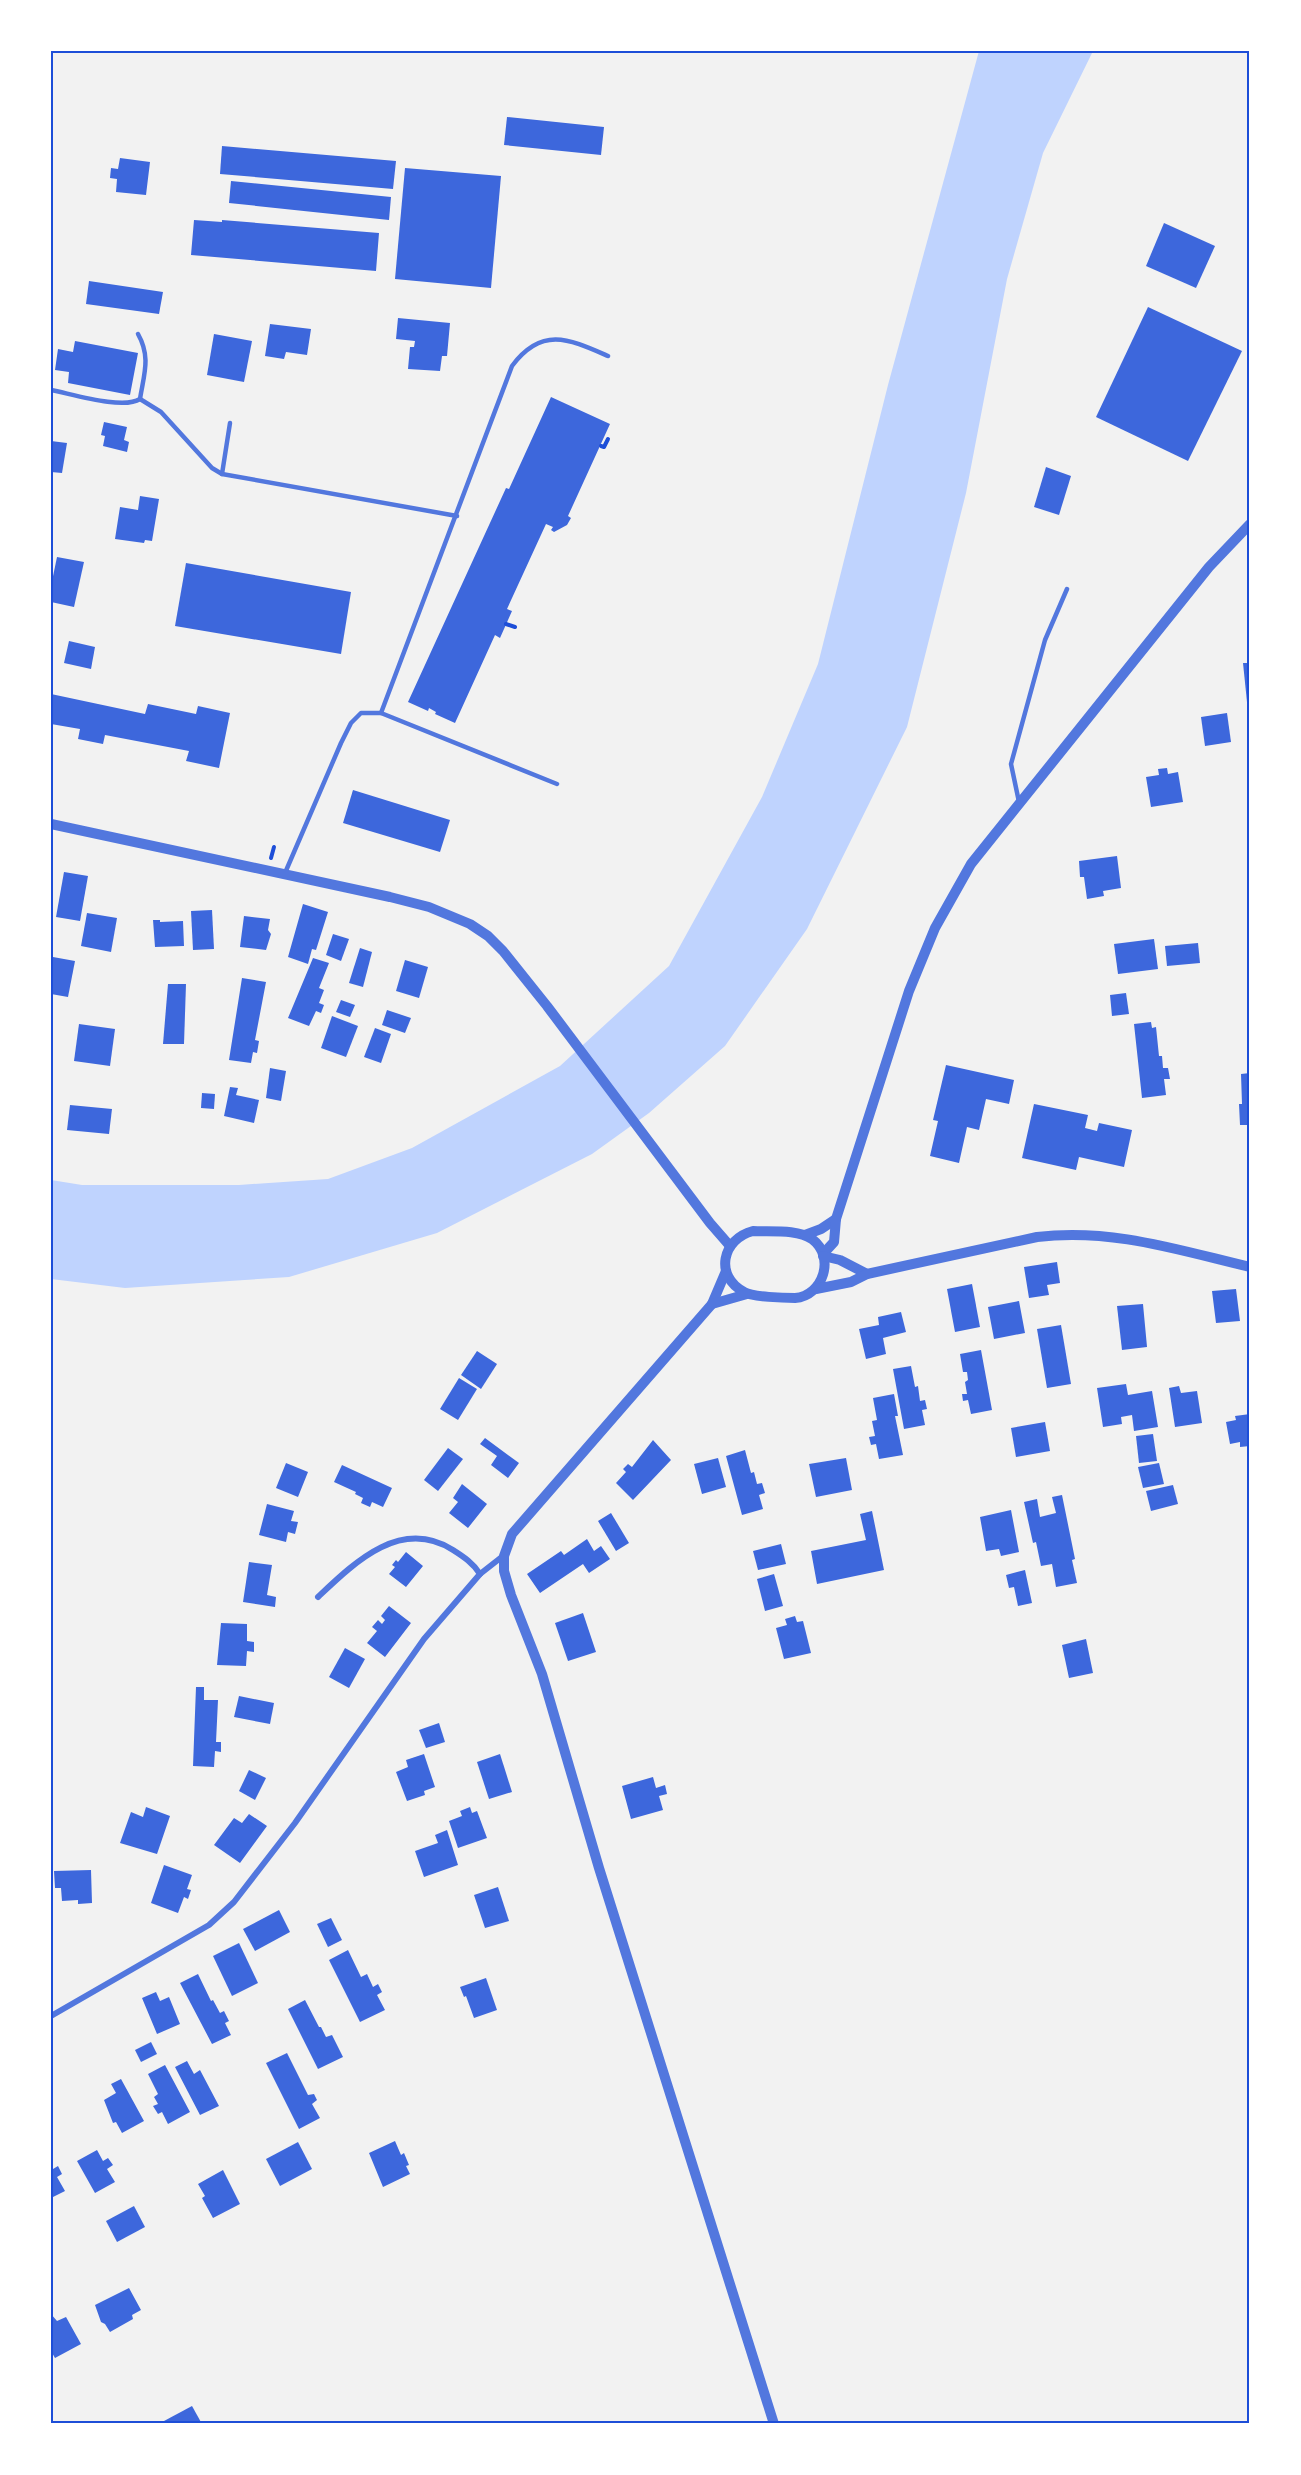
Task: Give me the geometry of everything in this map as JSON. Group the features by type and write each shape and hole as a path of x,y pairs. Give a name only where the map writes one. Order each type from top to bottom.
{"street":[{"path":"823,1255 834,1242 836,1219 909,991 935,928 971,864 1209,567 1250,524"},
{"path":"51,824 285,873 429,907 470,924 488,936 503,951 730,1246"},
{"path":"774,2424 603,1879 542,1674 510,1595 504,1571 504,1556 512,1534 712,1304 726,1271 726,1254 730,1246 743,1234 753,1231 805,1235 821,1229 836,1219"},
{"path":"816,1288 851,1282 867,1274 1037,1238 1085,1234 1131,1239 1250,1267"},
{"path":"712,1304 747,1294 795,1298 806,1295 816,1288 824,1274 823,1255 819,1246 805,1235"},
{"path":"823,1255 840,1260 867,1274"},
{"path":"726,1271 730,1280 747,1294"},
{"path":"318,1596 347,1569 373,1552 406,1538 421,1537 444,1544 471,1563 480,1574"},
{"path":"51,2016 209,1925 234,1902 295,1823 424,1640 480,1574 504,1556"}],"lane":[{"path":"138,334 146,347 147,357 140,399"},
{"path":"381,713 512,366 522,352 534,344 551,339 571,340 608,356"},
{"path":"51,390 112,402 133,403 140,399"},
{"path":"140,399 161,412 212,468 222,474 457,516"},
{"path":"222,474 230,423"},
{"path":"1019,802 1011,764 1045,640 1067,589"},
{"path":"285,873 351,723 361,713 381,713 557,784"}],"path":[{"path":"601,446 604,447 608,439"},
{"path":"506,624 515,627"},
{"path":"270,859 274,847"}],"water":[{"path":"979,51 1093,51 1043,153 1007,279 966,493 907,727 807,929 725,1046 649,1113 592,1154 437,1233 289,1277 125,1288 51,1279 51,1180 82,1185 239,1185 328,1179 412,1148 560,1066 669,966 762,797 818,664 888,385"}],"building":[{"path":"507,117 604,127 601,155 504,145"},
{"path":"222,146 396,161 393,189 220,174"},
{"path":"120,158 150,162 146,195 116,192 117,179 110,178 111,168 118,169"},
{"path":"405,168 501,176 491,288 395,279"},
{"path":"231,181 391,197 389,220 229,203"},
{"path":"194,220 222,222 222,220 379,233 376,271 191,255"},
{"path":"1164,223 1215,246 1196,288 1146,266"},
{"path":"89,281 163,292 159,314 86,304"},
{"path":"1148,307 1242,351 1188,461 1096,417"},
{"path":"398,318 450,323 447,356 442,356 440,371 408,369 410,347 414,347 415,341 396,339"},
{"path":"270,324 311,329 307,355 286,352 284,359 265,356"},
{"path":"214,334 252,341 244,382 207,375"},
{"path":"75,341 138,353 130,395 68,383 69,372 55,370 58,349 73,352"},
{"path":"551,397 610,424 568,516 571,518 567,525 554,532 551,530 553,527 546,524 507,609 512,611 500,638 495,635 455,723 435,714 436,712 429,708 428,711 408,702 506,488 509,489"},
{"path":"104,422 127,427 124,440 129,442 127,452 103,446 105,436 101,435"},
{"path":"51,441 67,443 62,473 51,472"},
{"path":"1046,467 1071,476 1059,515 1034,507"},
{"path":"140,496 159,499 152,541 145,540 144,543 115,539 120,507 138,510"},
{"path":"57,557 84,562 74,607 51,602 51,586"},
{"path":"186,563 351,592 341,654 175,626"},
{"path":"69,641 95,647 91,669 64,663"},
{"path":"1243,663 1250,663 1250,702 1247,702"},
{"path":"51,694 145,714 148,704 196,714 198,706 230,713 219,768 186,761 189,751 105,735 103,744 78,739 80,729 51,724"},
{"path":"1227,713 1231,742 1205,746 1201,717"},
{"path":"1167,768 1168,774 1178,772 1183,802 1151,807 1146,777 1159,775 1158,769"},
{"path":"353,790 450,820 440,852 343,823"},
{"path":"1117,856 1121,888 1103,891 1104,896 1087,899 1084,877 1080,877 1079,861"},
{"path":"64,872 88,876 80,921 56,917"},
{"path":"303,904 328,912 316,950 312,949 308,964 288,957"},
{"path":"212,910 214,949 193,950 191,911"},
{"path":"87,913 117,918 111,952 81,946"},
{"path":"244,916 270,919 268,930 271,934 266,950 240,947"},
{"path":"153,920 183,921 184,946 155,947"},
{"path":"333,934 349,939 341,961 326,955"},
{"path":"1154,939 1158,969 1118,974 1114,944"},
{"path":"1198,943 1200,963 1167,966 1165,946"},
{"path":"360,948 372,952 363,987 349,983"},
{"path":"53,957 75,961 68,997 51,994"},
{"path":"313,958 329,963 319,988 324,990 319,1003 324,1005 321,1013 316,1011 309,1026 288,1018"},
{"path":"405,960 428,967 419,998 396,991"},
{"path":"242,978 266,982 255,1040 259,1041 257,1053 253,1052 251,1063 229,1060"},
{"path":"168,984 186,984 184,1044 163,1044"},
{"path":"1126,993 1129,1014 1112,1016 1110,995"},
{"path":"341,1000 355,1005 350,1017 336,1012"},
{"path":"387,1010 411,1018 405,1033 382,1025"},
{"path":"332,1016 358,1026 346,1057 321,1048"},
{"path":"1151,1022 1152,1028 1156,1027 1159,1056 1162,1056 1163,1068 1168,1068 1170,1079 1164,1079 1166,1095 1142,1098 1134,1024"},
{"path":"79,1024 115,1029 110,1066 74,1061"},
{"path":"375,1028 391,1034 381,1063 364,1057"},
{"path":"946,1065 1014,1080 1009,1104 986,1099 979,1130 967,1127 959,1163 930,1156 938,1121 933,1120"},
{"path":"270,1068 286,1071 281,1101 266,1098"},
{"path":"1250,1073 1250,1125 1240,1125 1241,1074"},
{"path":"230,1087 238,1088 236,1095 259,1100 254,1123 224,1116"},
{"path":"202,1093 215,1094 214,1109 201,1108"},
{"path":"1034,1104 1088,1115 1085,1128 1097,1131 1099,1123 1132,1130 1124,1167 1079,1157 1076,1170 1022,1158"},
{"path":"70,1105 112,1109 109,1134 67,1130"},
{"path":"1057,1262 1060,1283 1047,1285 1049,1295 1029,1298 1024,1267"},
{"path":"972,1284 980,1327 955,1332 947,1289"},
{"path":"1236,1289 1240,1321 1216,1323 1212,1291"},
{"path":"1019,1301 1025,1333 994,1339 988,1307"},
{"path":"1143,1304 1147,1347 1122,1350 1117,1306"},
{"path":"901,1312 906,1332 883,1338 886,1354 866,1359 859,1329 879,1325 878,1317"},
{"path":"1061,1325 1071,1384 1047,1388 1037,1329"},
{"path":"981,1350 992,1410 971,1414 968,1400 963,1401 962,1394 967,1394 965,1382 968,1380 967,1372 963,1372 960,1354"},
{"path":"477,1351 497,1364 481,1389 461,1375"},
{"path":"911,1366 920,1401 925,1400 927,1409 922,1410 925,1425 904,1429 893,1369"},
{"path":"459,1378 477,1389 458,1420 440,1409"},
{"path":"1126,1384 1128,1395 1152,1391 1158,1427 1134,1431 1132,1415 1121,1417 1122,1424 1103,1427 1097,1388"},
{"path":"1179,1386 1181,1393 1197,1391 1202,1423 1175,1427 1169,1388"},
{"path":"894,1394 898,1416 895,1416 903,1455 879,1459 876,1444 871,1445 869,1437 875,1436 872,1421 877,1420 873,1398"},
{"path":"1250,1414 1250,1446 1240,1447 1240,1442 1230,1444 1226,1422 1236,1420 1235,1416"},
{"path":"1045,1422 1050,1451 1016,1457 1011,1428"},
{"path":"1153,1434 1157,1461 1139,1463 1136,1436"},
{"path":"485,1438 519,1463 508,1478 491,1465 497,1456 480,1444"},
{"path":"653,1440 671,1460 633,1500 616,1483 626,1472 623,1469 628,1464 632,1467"},
{"path":"448,1448 463,1459 438,1491 424,1480"},
{"path":"745,1450 751,1473 754,1472 757,1484 762,1483 765,1493 759,1495 763,1509 742,1515 726,1456"},
{"path":"718,1458 726,1487 702,1494 694,1464"},
{"path":"846,1458 852,1490 816,1497 809,1464"},
{"path":"286,1463 308,1472 298,1497 276,1488"},
{"path":"1159,1463 1164,1484 1143,1488 1138,1467"},
{"path":"342,1465 392,1488 383,1507 372,1502 370,1507 361,1503 363,1498 355,1494 356,1492 334,1482"},
{"path":"462,1484 487,1504 468,1528 449,1513 458,1502 453,1498"},
{"path":"1173,1485 1178,1504 1151,1511 1146,1491"},
{"path":"1062,1495 1075,1559 1072,1560 1077,1583 1056,1587 1052,1564 1041,1566 1036,1542 1033,1543 1024,1502 1037,1499 1040,1517 1056,1513 1052,1497"},
{"path":"267,1504 294,1511 291,1521 298,1522 295,1534 288,1532 286,1542 259,1535"},
{"path":"1011,1510 1019,1552 1001,1556 999,1549 986,1551 980,1517"},
{"path":"872,1511 884,1570 817,1584 811,1551 866,1540 860,1514"},
{"path":"611,1513 629,1543 616,1551 598,1521"},
{"path":"587,1539 594,1551 601,1546 610,1559 589,1573 583,1564 540,1593 527,1574 561,1551 564,1555"},
{"path":"781,1544 786,1564 758,1570 753,1551"},
{"path":"406,1552 423,1566 406,1587 389,1574 395,1567 392,1565 396,1560 398,1562"},
{"path":"249,1562 272,1565 267,1595 276,1597 275,1607 243,1602"},
{"path":"1025,1570 1032,1603 1018,1606 1014,1587 1009,1588 1006,1575"},
{"path":"774,1574 783,1606 765,1611 757,1579"},
{"path":"389,1606 411,1623 385,1657 367,1643 377,1631 372,1627 378,1620 382,1624 385,1620 381,1616"},
{"path":"583,1613 596,1652 568,1661 555,1623"},
{"path":"795,1616 797,1622 803,1621 811,1653 784,1659 776,1628 787,1625 785,1619"},
{"path":"221,1623 247,1624 247,1641 254,1642 254,1652 247,1651 246,1666 217,1665"},
{"path":"1086,1639 1093,1673 1069,1678 1062,1645"},
{"path":"345,1648 365,1659 349,1688 329,1677"},
{"path":"196,1687 204,1687 204,1700 218,1700 216,1742 221,1742 221,1752 215,1751 214,1767 193,1766"},
{"path":"239,1696 274,1703 270,1724 234,1717"},
{"path":"439,1723 445,1742 426,1748 419,1730"},
{"path":"424,1754 435,1787 424,1791 425,1795 407,1801 396,1772 408,1767 406,1760"},
{"path":"500,1754 512,1792 489,1799 477,1762"},
{"path":"249,1770 266,1778 255,1800 239,1791"},
{"path":"653,1777 656,1788 665,1785 667,1794 659,1796 663,1810 631,1819 622,1786"},
{"path":"146,1807 170,1816 157,1854 120,1843 131,1812 143,1817"},
{"path":"470,1807 472,1813 477,1811 487,1838 458,1848 449,1821 462,1816 460,1811"},
{"path":"249,1814 267,1826 240,1863 214,1845 234,1818 242,1823"},
{"path":"447,1830 458,1865 424,1877 415,1851 438,1843 435,1835"},
{"path":"164,1865 192,1875 187,1889 191,1890 188,1899 184,1897 178,1913 151,1903"},
{"path":"91,1870 92,1903 78,1904 78,1900 62,1901 61,1888 55,1888 54,1871"},
{"path":"498,1887 509,1921 485,1928 474,1895"},
{"path":"279,1910 290,1932 255,1951 243,1929"},
{"path":"331,1918 342,1940 328,1947 317,1924"},
{"path":"239,1943 258,1983 232,1996 213,1956"},
{"path":"348,1950 361,1977 367,1974 373,1987 378,1984 382,1992 377,1995 385,2010 360,2022 329,1960"},
{"path":"198,1974 211,2001 213,2000 220,2013 224,2011 229,2021 225,2023 231,2035 212,2044 180,1983"},
{"path":"486,1978 497,2010 474,2018 460,1987"},
{"path":"156,1992 160,2001 169,1997 180,2024 157,2034 142,1998"},
{"path":"305,2000 319,2027 326,2037 332,2035 343,2057 318,2069 288,2009"},
{"path":"151,2042 157,2054 141,2062 135,2050"},
{"path":"287,2053 308,2095 314,2094 317,2100 312,2104 320,2118 299,2129 266,2063"},
{"path":"187,2061 194,2074 200,2070 219,2106 200,2115 175,2067"},
{"path":"165,2065 190,2112 168,2124 162,2112 158,2114 153,2106 158,2104 154,2097 158,2094 148,2074"},
{"path":"121,2079 144,2121 122,2133 116,2122 113,2123 104,2100 116,2093 111,2084"},
{"path":"395,2141 401,2155 404,2153 410,2174 383,2187 369,2153"},
{"path":"298,2142 312,2169 280,2186 266,2159"},
{"path":"97,2150 103,2161 108,2158 113,2165 107,2169 115,2182 95,2193 77,2161"},
{"path":"51,2166 53,2169 58,2166 62,2174 57,2177 65,2191 51,2198"},
{"path":"223,2170 240,2204 213,2218 202,2198 205,2196 198,2184"},
{"path":"134,2206 145,2227 117,2242 106,2221"},
{"path":"129,2288 141,2310 132,2315 133,2319 110,2332 101,2322 95,2305"},
{"path":"51,2314 57,2321 66,2317 81,2344 55,2358 51,2351"},
{"path":"192,2406 202,2424 166,2424 164,2421"}]}
